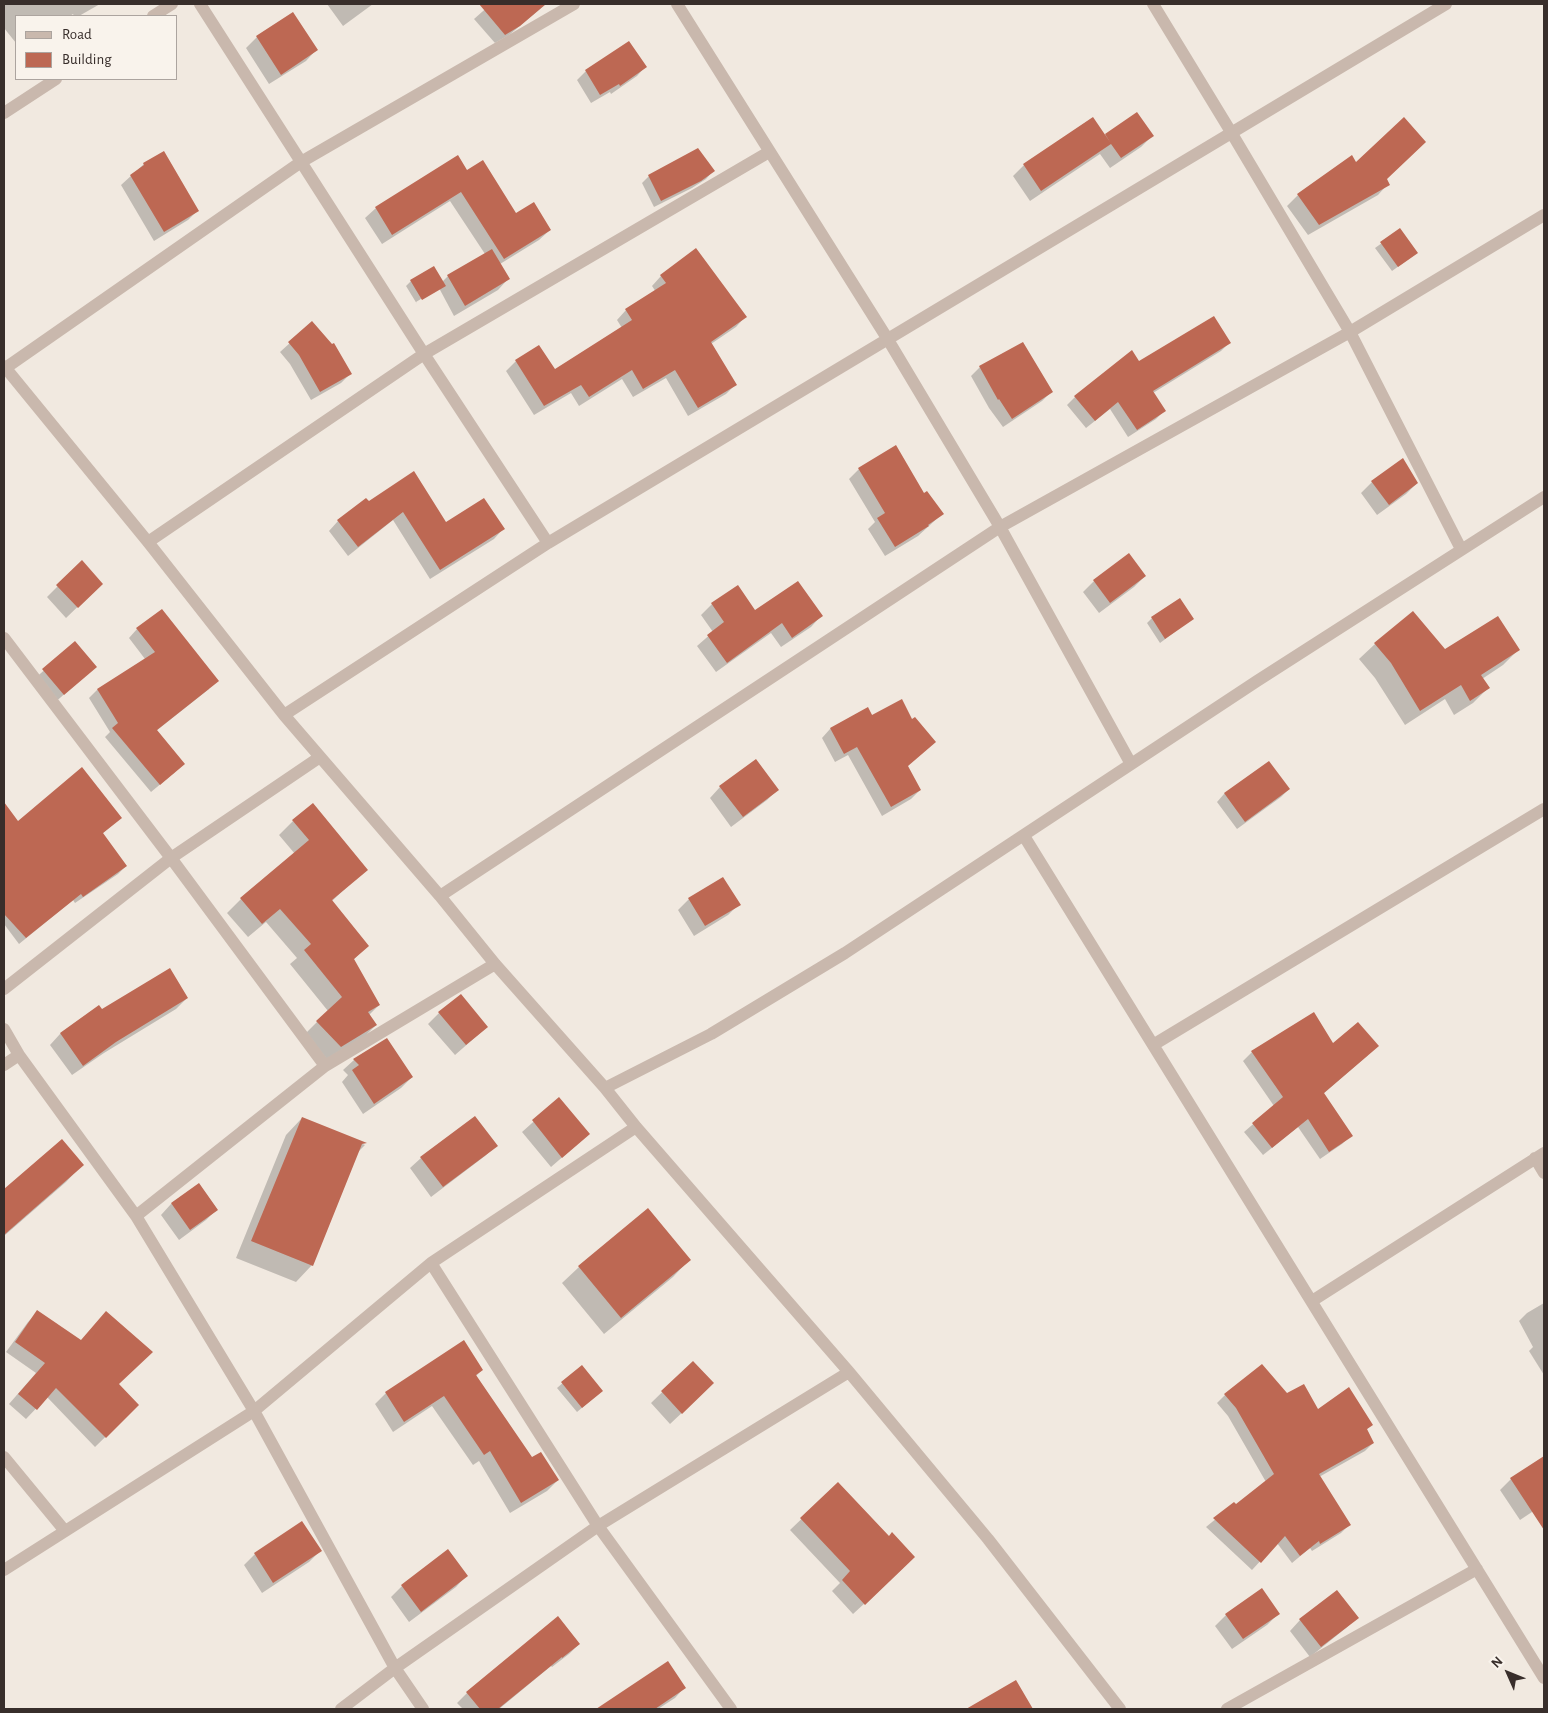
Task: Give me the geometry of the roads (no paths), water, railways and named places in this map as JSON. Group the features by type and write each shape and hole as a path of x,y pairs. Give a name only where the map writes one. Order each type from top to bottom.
{"street":[{"path":"155,15 172,4"},
{"path":"200,4 424,354 548,543"},
{"path":"574,4 301,162 4,367 148,542 284,715 440,896 495,964 605,1088 636,1127 849,1372 988,1539 1120,1709"},
{"path":"677,4 887,338 1000,527 1131,764"},
{"path":"1153,4 1232,132 1350,332 1461,550"},
{"path":"284,715 548,543 1446,4"},
{"path":"4,112 54,80"},
{"path":"148,542 424,354 769,152"},
{"path":"440,896 1000,527 1350,332 1544,215"},
{"path":"605,1088 720,1029 845,953 1265,676 1544,497"},
{"path":"4,638 171,858 325,1066"},
{"path":"4,989 171,858 320,757"},
{"path":"1153,1045 1544,809"},
{"path":"1024,836 1544,1678"},
{"path":"136,1216 325,1066 495,964"},
{"path":"4,1029 19,1055 136,1216 254,1411 395,1668 423,1709"},
{"path":"4,1064 19,1055"},
{"path":"4,1570 254,1411 431,1263 636,1127"},
{"path":"1312,1301 1540,1156 1544,1172"},
{"path":"431,1263 598,1526 731,1709"},
{"path":"341,1709 395,1668 598,1526 849,1372"},
{"path":"4,1457 65,1531"},
{"path":"1227,1709 1477,1568"}]}
